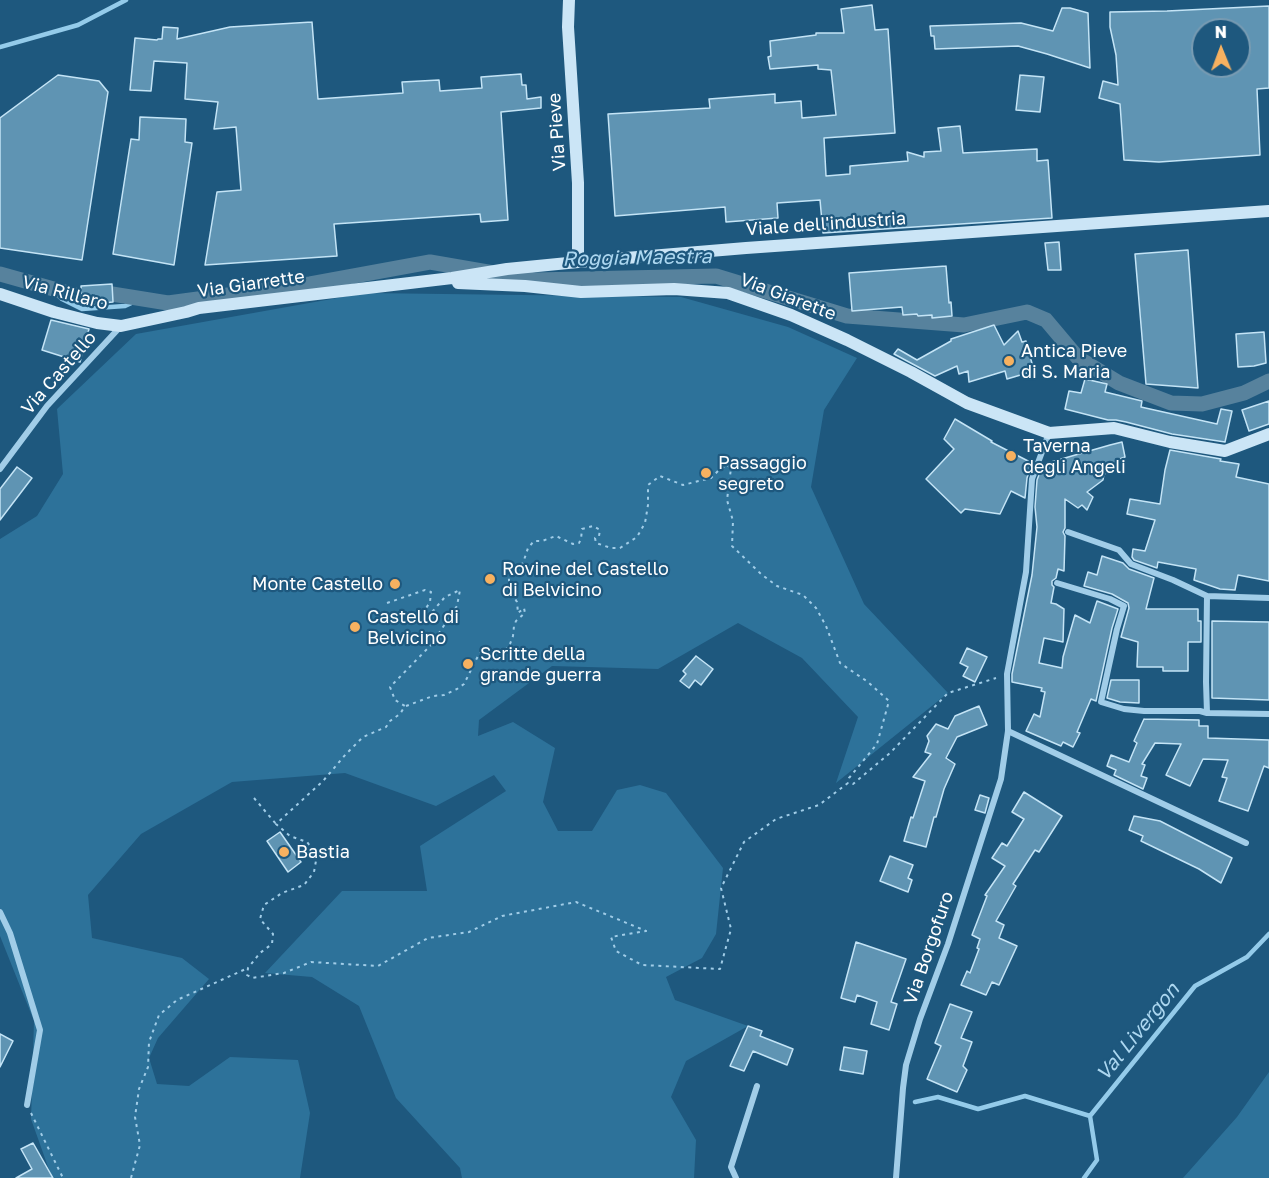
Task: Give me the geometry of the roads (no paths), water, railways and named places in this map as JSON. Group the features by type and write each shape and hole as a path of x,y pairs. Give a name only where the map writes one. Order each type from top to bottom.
{"street":[{"name":"Via Pieve","path":"569,0 568,27 578,183 578,261"},
{"name":"Viale dell'industria","path":"388,285 578,261 1269,211"},
{"name":"Via Giarette","path":"420,281 525,286 581,292 674,289 728,293 791,315 848,340 967,403 1049,433"},
{"name":"Via Giarrette","path":"121,326 199,308 388,285"},
{"name":"Via Rillaro","path":"0,294 54,312 97,323 121,326"},
{"name":"Via Castello","path":"0,469 47,406 121,326"},
{"path":"1049,433 1113,428 1170,442 1225,451 1269,434"},
{"name":"Via Borgofuro","path":"896,1178 906,1065 1001,779 1008,731 1007,674 1026,572 1032,479 1049,433"},
{"path":"1068,532 1119,550 1131,564 1207,596 1269,598"},
{"path":"1057,583 1110,599 1124,606 1101,702 1124,709 1144,711 1269,714"},
{"path":"1207,596 1207,713"},
{"path":"1008,731 1246,843"},
{"path":"0,912 10,933 40,1030 27,1105"},
{"path":"736,1178 731,1167 756,1086"}],"waterway":[{"path":"0,47 78,25 126,0"},
{"name":"Roggia Maestra","path":"112,294 168,303 310,284 430,262 534,280 716,276 847,316 964,325 1027,312 1046,320 1078,358 1119,383 1171,403 1202,404 1244,393 1269,381"},
{"name":"Roggia Maestra","path":"0,274 82,297"},
{"path":"50,288 62,299 82,309 125,306 140,299"},
{"name":"Val Livergon","path":"1084,1178 1097,1160 1090,1116 1195,986 1247,957 1269,934"},
{"path":"915,1102 938,1097 978,1109 1025,1096 1090,1116"}],"place":[{"name":"Antica Pieve di S. Maria","path":"1009,361"},
{"name":"Taverna degli Angeli","path":"1011,456"},
{"name":"Passaggio segreto","path":"706,473"},
{"name":"Rovine del Castello di Belvicino","path":"490,579"},
{"name":"Monte Castello","path":"395,584"},
{"name":"Castello di Belvicino","path":"355,627"},
{"name":"Scritte della grande guerra","path":"468,664"},
{"name":"Bastia","path":"284,852"}]}
